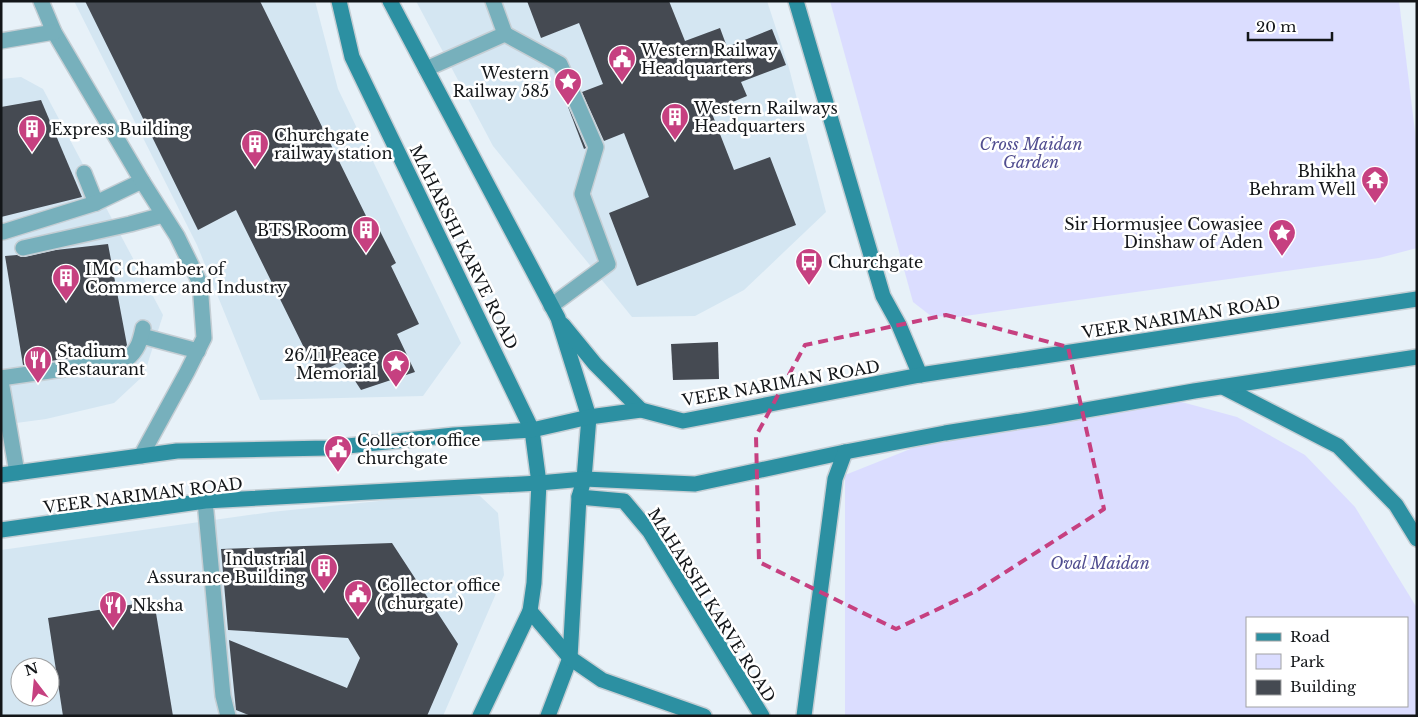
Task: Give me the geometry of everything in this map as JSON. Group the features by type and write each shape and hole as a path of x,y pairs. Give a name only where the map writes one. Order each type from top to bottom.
{"main road":[{"name":"MAHARSHI KARVE ROAD","path":"339,1 352,57 532,430 539,483 534,583 530,611 480,716"},
{"path":"390,1 554,312 589,417 584,478 579,497 570,658 548,716"},
{"path":"796,1 883,296 899,324 920,376"},
{"name":"VEER NARIMAN ROAD","path":"1,475 177,451 328,448 454,435 532,430 589,417 641,410 682,421 920,376 1417,299"},
{"path":"554,312 595,364 641,410"},
{"name":"VEER NARIMAN ROAD","path":"1,530 205,501 539,483 584,478 695,484 945,433 1194,391 1417,357"},
{"path":"1223,387 1338,446 1396,505 1417,539"},
{"path":"804,716 835,479 846,452"},
{"name":"MAHARSHI KARVE ROAD","path":"579,497 624,500 650,532 672,566 762,716"},
{"path":"530,611 570,658 602,680 704,716"}],"street":[{"path":"40,1 54,32 142,181 178,236 200,283 204,338 141,456"},
{"path":"493,1 505,34 560,64 596,147 582,194 608,264 554,312"},
{"path":"1,41 54,32"},
{"path":"426,69 505,34"},
{"path":"84,173 96,203"},
{"path":"1,231 3,232 96,203 142,181"},
{"path":"23,248 163,215"},
{"path":"17,473 1,380 126,360 135,353 142,332 198,351"},
{"path":"205,501 223,696 228,716"}],"highlighted area":[{"path":"946,315 1068,347 1104,509 976,591 896,629 759,562 756,436 805,345"}],"shaded area":[{"name":"Churchgate railway station","path":"74,1 315,1 338,89 461,343 423,396 260,400 197,245"},
{"path":"416,1 767,1 789,68 826,212 744,290 695,316 632,317 493,146"},
{"path":"21,77 43,89 163,315 144,375 114,403 46,419 1,425 1,79"},
{"path":"448,494 480,496 498,513 504,575 443,716 1,716 1,550 271,512"}],"green space":[{"name":"Cross Maidan Garden","path":"830,1 1399,1 1417,148 1417,248 1379,258 958,317 931,316 913,302"},
{"name":"Oval Maidan","path":"1178,401 1237,417 1305,455 1355,507 1417,608 1417,716 845,716 845,475 938,438"}],"building":[{"name":"Churchgate railway station","path":"85,1 260,1 371,226 376,223 396,263 391,266 419,324 397,334 415,372 361,390 342,361 317,374 236,210 198,230"},
{"name":"Western Railways Headquarters","path":"527,1 669,1 685,41 720,28 727,47 772,29 786,65 741,82 747,96 711,111 734,170 770,157 796,225 637,286 609,213 649,197 624,133 604,141 582,92 603,84 579,23 541,38"},
{"path":"565,99 586,148 584,149"},
{"name":"Express Building","path":"41,100 82,197 1,217 1,107"},
{"name":"IMC Chamber of Commerce and Industry","path":"108,244 127,345 124,349 23,365 5,256 17,255 25,257 56,250"},
{"path":"718,342 719,379 673,380 671,344"},
{"name":"Industrial Assurance Building","path":"392,543 458,644 427,716 251,716 236,710 229,640 347,688 360,658 348,638 228,630 221,549"},
{"path":"154,601 173,716 63,716 60,696 60,657 54,657 48,618"}],"place":[{"name":"Western Railway Headquarters","path":"622,83"},
{"name":"Western Railway 585","path":"568,106"},
{"name":"Western Railways Headquarters","path":"675,141"},
{"name":"Express Building","path":"32,153"},
{"name":"Churchgate railway station","path":"255,168"},
{"name":"Bhikha Behram Well","path":"1375,204"},
{"name":"BTS Room","path":"366,254"},
{"name":"Sir Hormusjee Cowasjee Dinshaw of Aden","path":"1282,257"},
{"name":"Churchgate","path":"809,286"},
{"name":"IMC Chamber of Commerce and Industry","path":"66,302"},
{"name":"Stadium Restaurant","path":"38,384"},
{"name":"26/11 Peace Memorial","path":"396,388"},
{"name":"Collector office churchgate","path":"338,473"},
{"name":"Industrial Assurance Building","path":"324,592"},
{"name":"Collector office ( churgate)","path":"358,618"},
{"name":"Nksha","path":"113,629"}]}
